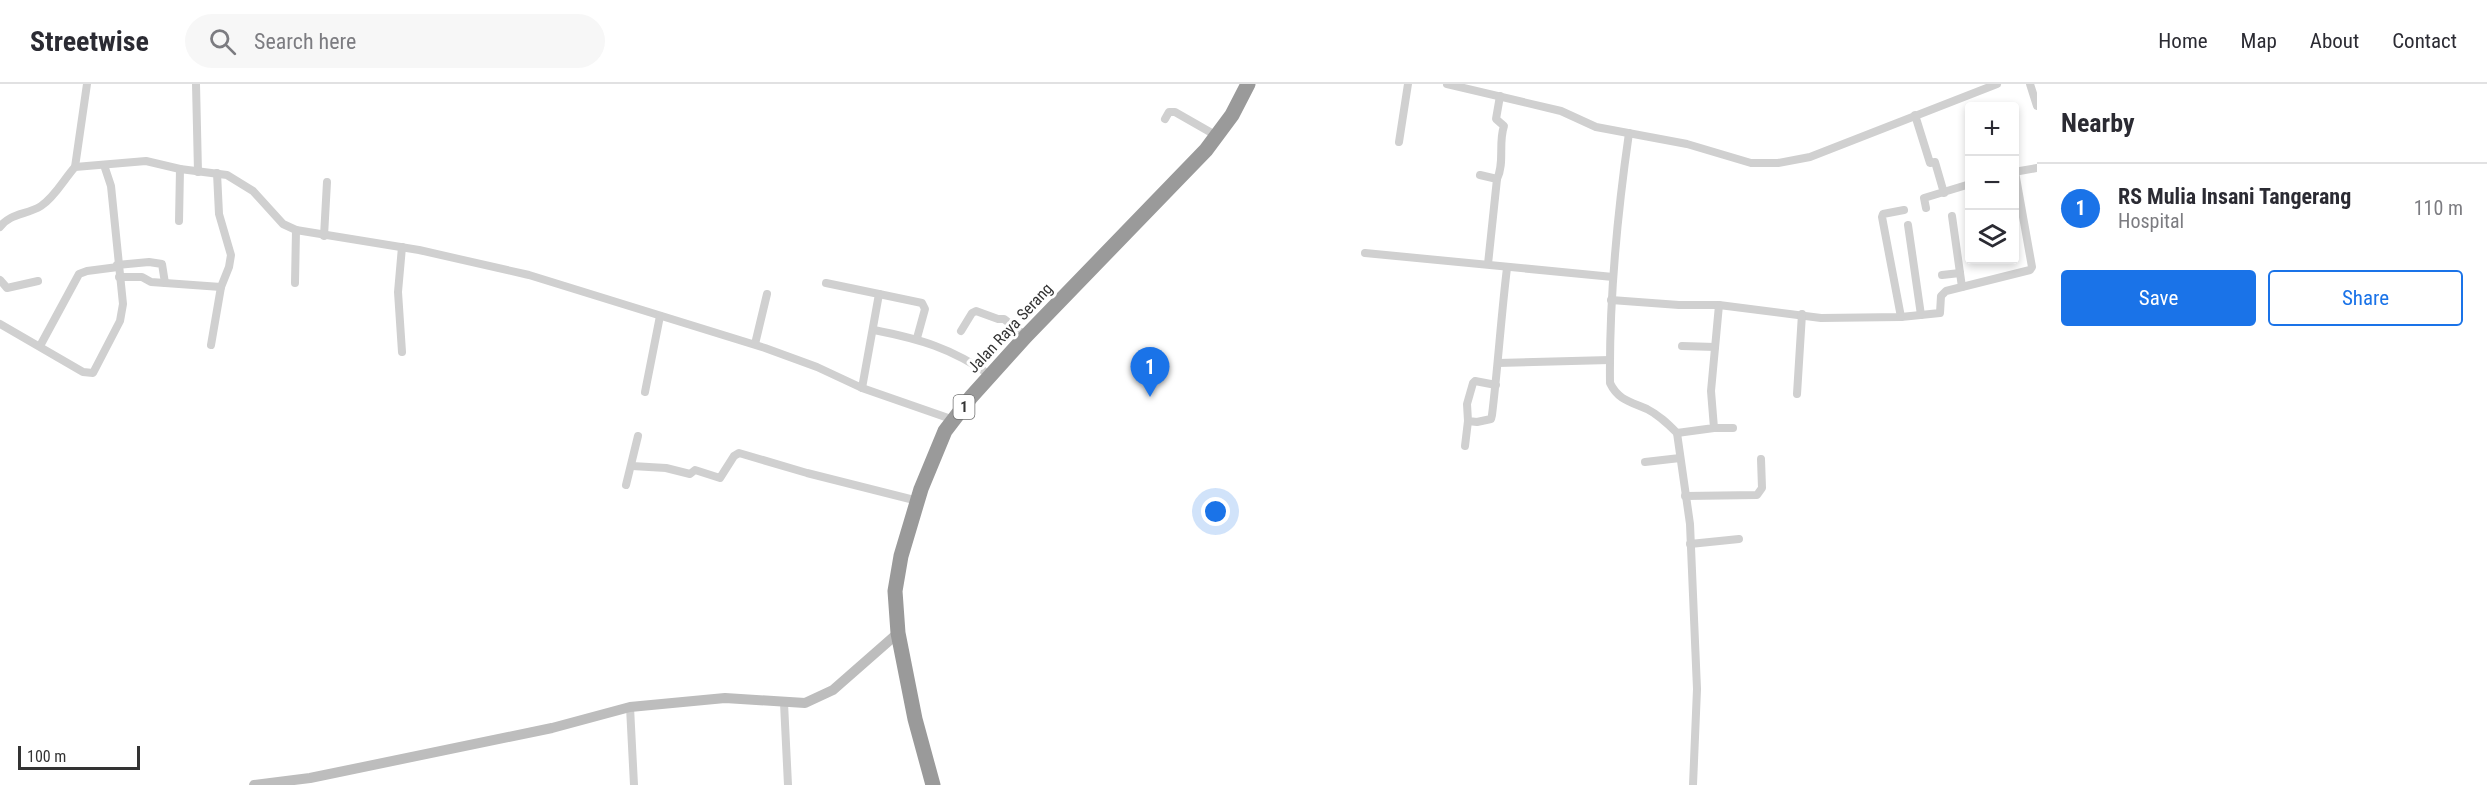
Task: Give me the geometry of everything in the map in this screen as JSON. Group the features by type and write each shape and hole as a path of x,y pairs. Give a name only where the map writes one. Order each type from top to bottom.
{"highway":[{"path":"1232,116 1242,84"},
{"name":"Jalan Raya Serang","path":"933,785 915,719 898,633 895,591 902,556 918,501 945,431 990,375 1163,196 1217,135 1232,116 1248,84"}],"street":[{"path":"0,227 12,216 30,212 49,200 75,166 87,84"},
{"path":"196,84 198,172"},
{"path":"1399,142 1408,84"},
{"path":"1447,84 1560,111 1596,127 1687,144 1751,163 1778,163 1810,157 1997,84"},
{"path":"2030,84 2037,106"},
{"path":"1488,264 1497,179 1501,168 1500,151 1504,126 1496,119 1500,96"},
{"path":"1165,119 1169,112 1175,112 1217,135"},
{"path":"1915,115 1930,163 1935,162 1944,193"},
{"path":"1629,134 1619,206 1611,300 1610,382 1615,394 1648,410 1677,433 1690,544 1697,689 1693,785"},
{"path":"75,166 146,161 180,169 217,173 238,180 253,191 283,224 296,230 402,247 529,275 755,344 817,367 862,388 954,420"},
{"path":"0,324 83,372 93,373 120,321 123,304 118,266 117,228 104,165"},
{"path":"2019,171 2037,168"},
{"path":"179,221 180,169"},
{"path":"211,345 221,287 231,255 219,214 217,173"},
{"path":"1480,175 1497,179"},
{"path":"324,236 327,182"},
{"path":"1926,208 1924,198 1965,186"},
{"path":"1611,300 1679,305 1719,304 1821,318 1901,317 1940,313 1942,293 2030,270 2032,267 2019,198"},
{"path":"1901,317 1882,215 1904,210"},
{"path":"1952,216 1962,287"},
{"path":"1908,225 1921,315"},
{"path":"295,283 296,230"},
{"path":"402,247 398,292 402,352"},
{"path":"1365,253 1613,277"},
{"path":"40,346 79,274 149,262 162,264 165,283"},
{"path":"1468,421 1491,419 1507,268"},
{"path":"1942,275 1960,273"},
{"path":"119,277 142,277 151,282 221,287"},
{"path":"0,280 7,288 38,281"},
{"path":"826,283 922,303 925,309 917,338"},
{"path":"755,344 767,294"},
{"path":"862,388 879,294"},
{"path":"1714,428 1711,391 1719,304"},
{"path":"961,331 972,313 976,311 1004,319 1026,336"},
{"path":"1797,394 1802,314"},
{"path":"645,392 660,316"},
{"path":"874,330 917,338 972,363 990,375"},
{"path":"1682,346 1715,347"},
{"path":"1498,363 1610,360"},
{"path":"1465,446 1468,421 1467,404 1473,383 1475,381 1496,385"},
{"path":"1677,433 1732,428"},
{"path":"626,485 638,436"},
{"path":"632,466 666,468 690,474 695,470 720,478 734,456 740,453 807,473 918,501"},
{"path":"1645,462 1680,458"},
{"path":"1685,496 1757,495 1762,488 1761,459"},
{"path":"1690,544 1738,539"},
{"path":"254,785 310,778 552,728 630,707 718,698 806,703 833,690 898,633"},
{"path":"784,703 788,785"},
{"path":"630,707 634,785"}],"place":[{"name":"RS Mulia Insani Tangerang","path":"1150,397"}]}
